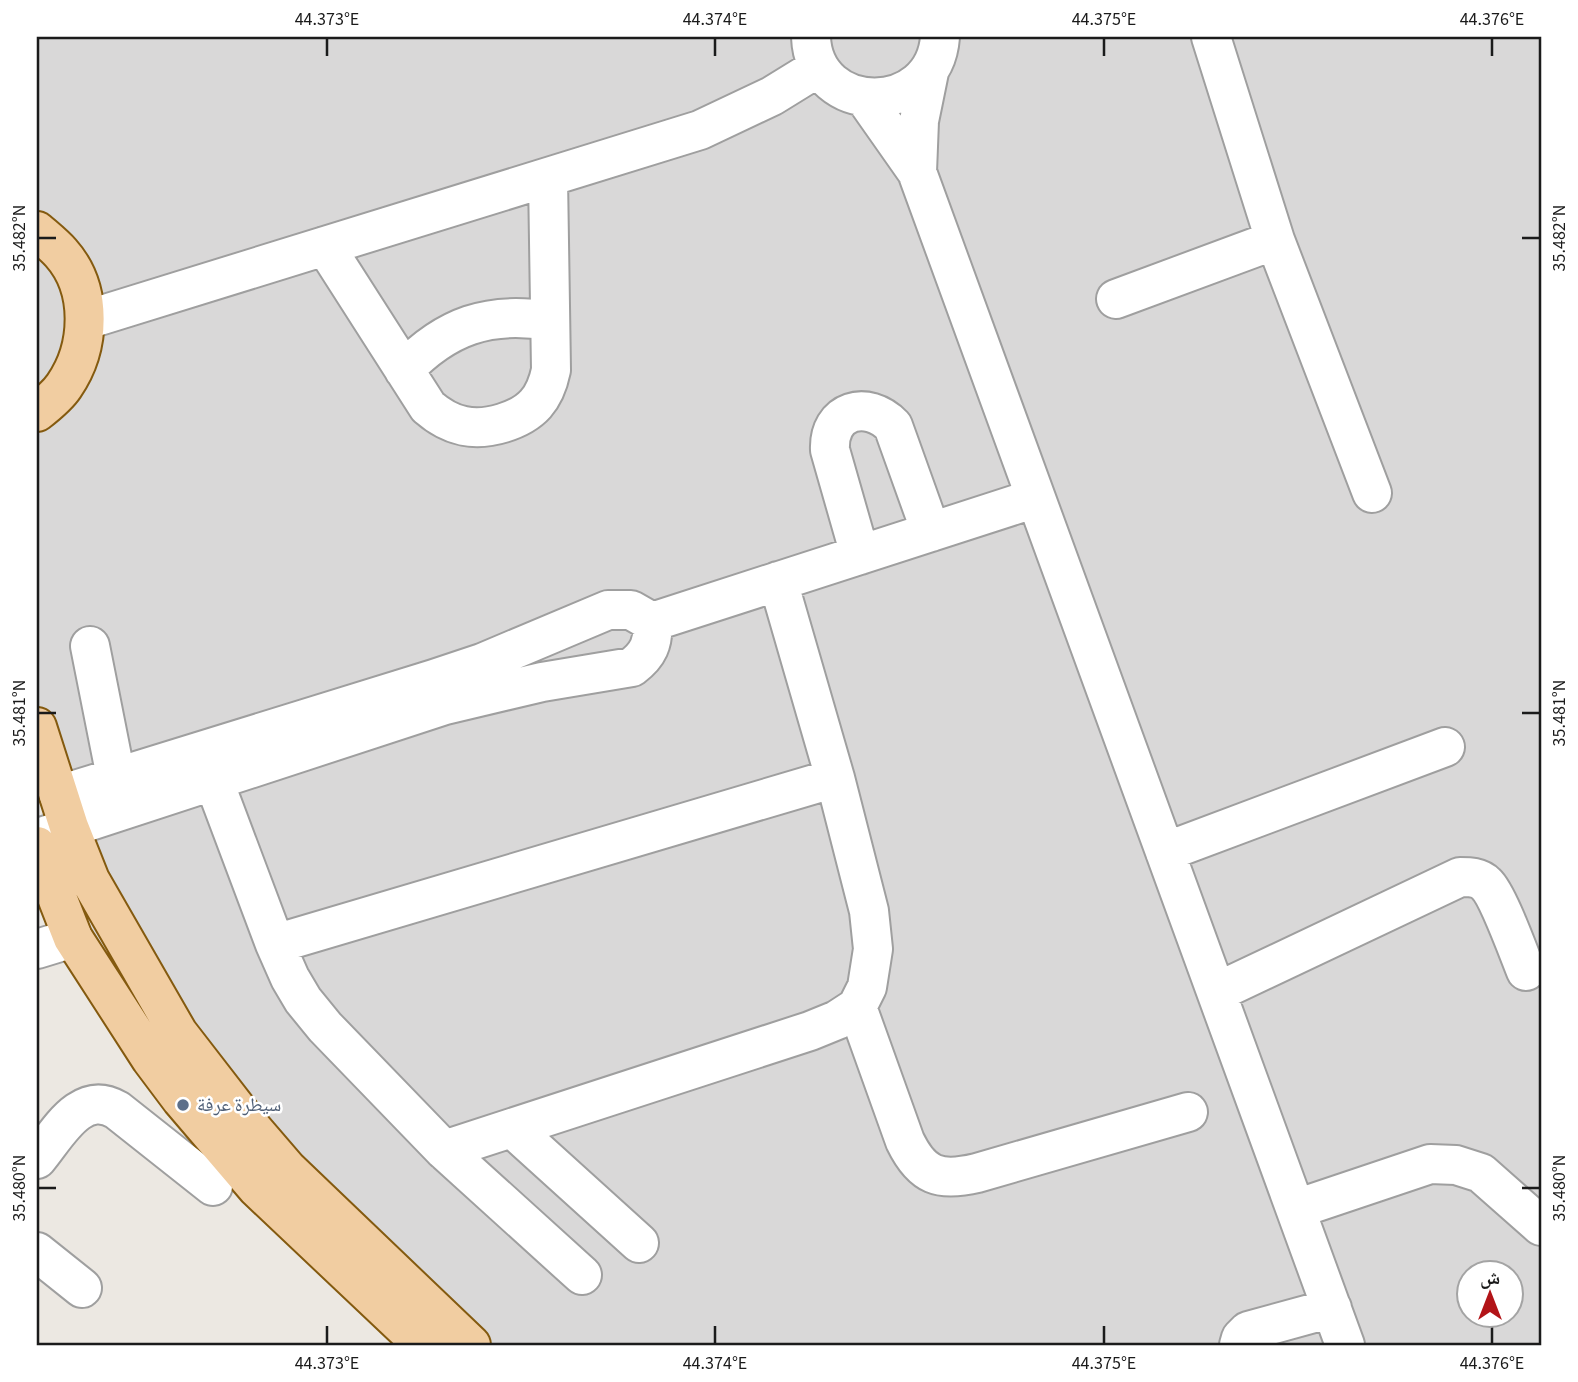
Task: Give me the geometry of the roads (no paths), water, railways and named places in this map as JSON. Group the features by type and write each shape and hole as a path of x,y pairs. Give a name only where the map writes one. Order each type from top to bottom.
{"main road":[{"path":"37,231 62,254 80,285 86,320 80,355 64,387 37,412"},
{"path":"37,726 55,820 178,1033 287,1169 471,1345"},
{"path":"37,846 73,938 150,1059 257,1188 423,1345"}],"street":[{"path":"1210,37 1275,240 1372,493"},
{"path":"86,320 700,130 772,96 815,52 833,83 865,98 894,96 914,87 935,54"},
{"path":"917,172 919,121 935,54"},
{"path":"865,98 917,172 1345,1345"},
{"path":"325,246 428,407 450,423 478,429 492,427 520,418 534,408 548,385 551,370 548,177"},
{"path":"1116,299 1275,240"},
{"path":"404,370 438,339 481,321 527,317 550,321"},
{"path":"860,555 829,439 832,428 849,414 868,411 877,414 892,426 931,532"},
{"path":"55,820 116,777 470,667 608,610 631,610 652,622 1036,498"},
{"path":"444,1150 810,1031 837,1020 857,1007 867,987 873,949 869,911 835,778 778,581"},
{"path":"55,820 214,779 445,705 542,682 632,667 643,659 650,648 652,622"},
{"path":"90,646 116,777"},
{"path":"1165,852 1445,747"},
{"path":"275,943 835,778"},
{"path":"214,779 275,943 303,1000 325,1027 444,1150 582,1275"},
{"path":"1217,992 1460,877 1475,877 1487,885 1526,971"},
{"path":"37,949 73,938"},
{"path":"857,1007 905,1141 915,1161 933,1174 956,1178 1188,1112"},
{"path":"37,1159 82,1107 94,1103 107,1104 213,1186"},
{"path":"154,1139 186,1105"},
{"path":"512,1128 639,1243"},
{"path":"1296,1209 1430,1164 1456,1165 1481,1173 1541,1226"},
{"path":"37,1252 82,1288"},
{"path":"1239,1345 1241,1338 1248,1331 1332,1308"}],"place":[{"name":"سيطرة عرفة","path":"183,1105"}]}
